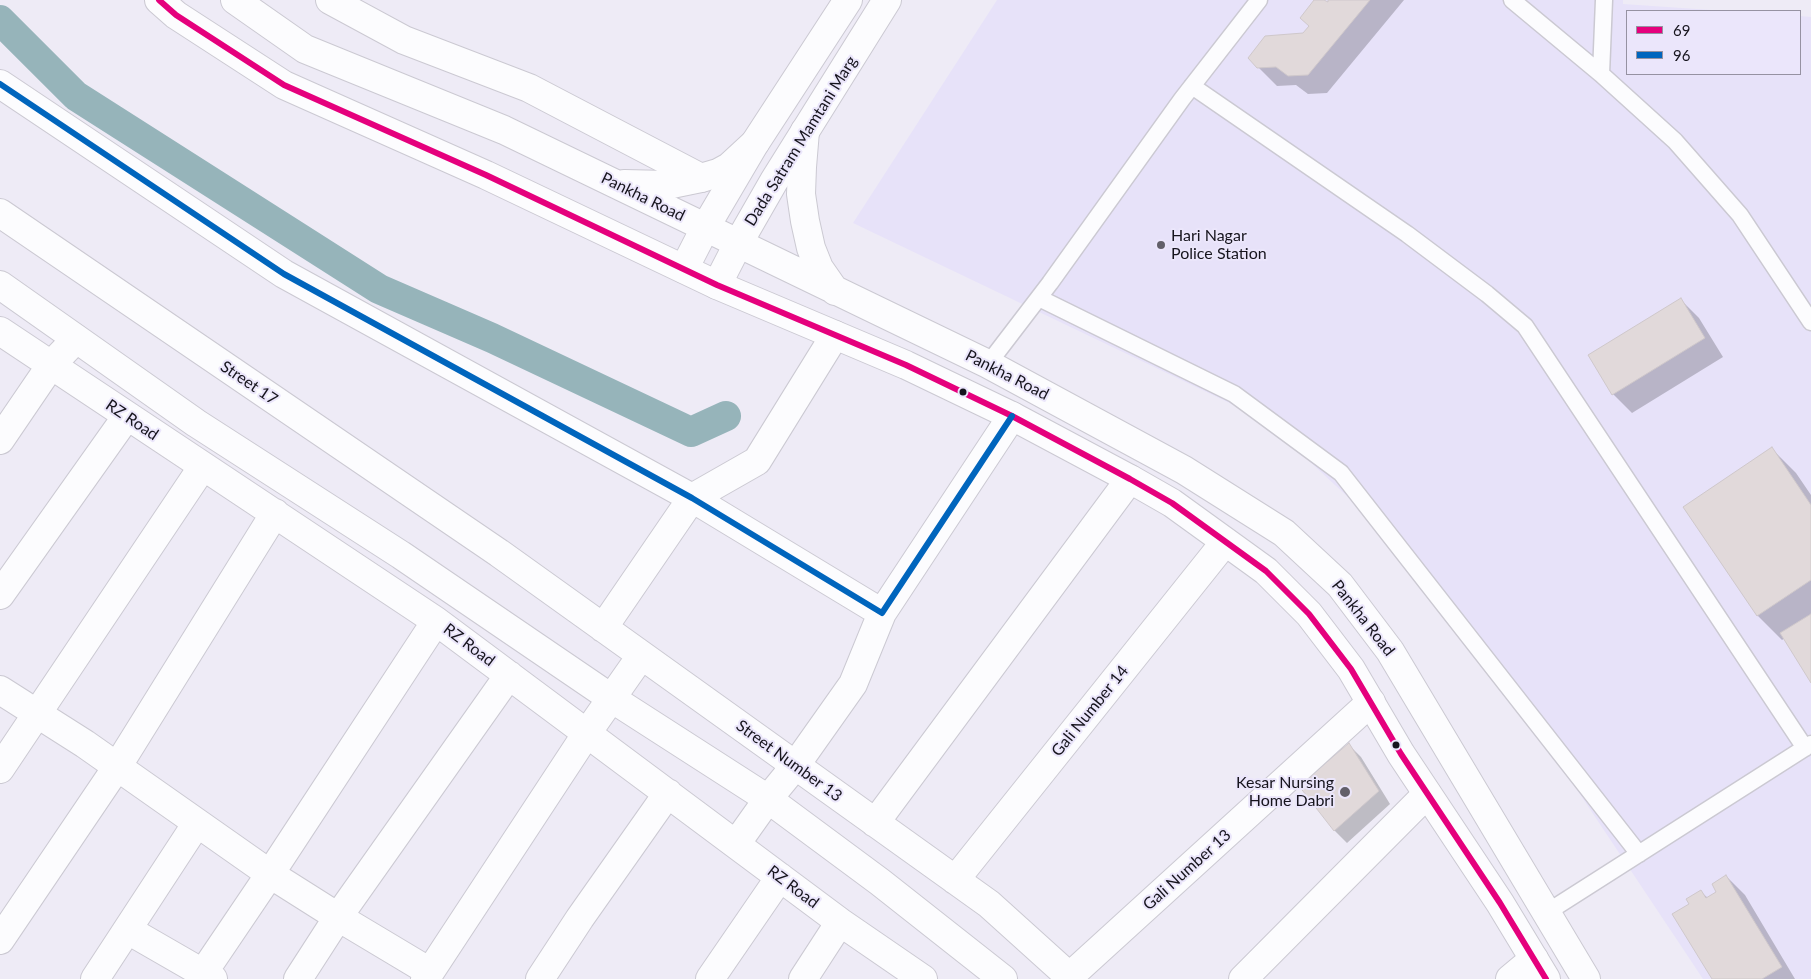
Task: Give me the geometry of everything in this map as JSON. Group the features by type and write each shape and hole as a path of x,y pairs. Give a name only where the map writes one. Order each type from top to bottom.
{"street":[{"path":"159,0 176,15 284,85 486,176 717,285 906,365 1012,416 1172,503 1226,542 1266,571 1310,614 1352,669 1401,754 1500,904 1540,969 1510,979"},
{"name":"Pankha Road","path":"235,0 305,49 504,130 705,228 739,242 835,292 988,364 1184,470 1284,533 1340,585 1390,651 1586,979"},
{"path":"330,0 404,40 529,88 701,178"},
{"path":"684,269 705,228 755,143 848,0"},
{"name":"Dada Satram Mamtani Marg","path":"717,285 739,242 805,131 888,0"},
{"path":"0,84 284,274 692,498 882,613"},
{"path":"805,131 801,194 805,221 811,248 820,268 835,292"},
{"path":"615,183 648,186 666,185 701,178 718,173 729,167 755,143"},
{"name":"Street 17","path":"0,213 499,553"},
{"path":"0,285 196,423 401,555 611,698 768,799 880,882 1003,979"},
{"name":"RZ Road","path":"0,331 436,621 840,922 923,979"},
{"path":"603,628 692,498 757,461 835,335"},
{"path":"0,440 51,365 76,339"},
{"path":"0,594 127,416"},
{"path":"736,844 854,684 882,613 1012,416"},
{"path":"0,769 203,466"},
{"path":"875,823 1130,479"},
{"path":"0,940 117,767 276,513"},
{"name":"Gali Number 14","path":"955,880 1226,542"},
{"name":"Street Number 13","path":"499,553 989,904 1071,978"},
{"path":"128,930 205,977 270,874 436,621"},
{"path":"0,690 37,712 270,874 427,976 587,733 641,656"},
{"path":"298,979 338,917 509,675"},
{"name":"Gali Number 13","path":"1071,978 1371,702"},
{"path":"540,979 580,918 668,793"},
{"path":"1243,979 1427,794"},
{"path":"96,979 197,823"},
{"path":"710,979 780,877"},
{"path":"803,979 840,922"}],"lane":[{"path":"988,364 1039,298 1192,86 1259,0"},
{"path":"1512,0 1601,74 1675,141 1740,215 1811,322"},
{"path":"1601,74 1604,0"},
{"path":"1192,86 1407,234 1488,294 1525,326 1808,746 1546,913"},
{"path":"1039,298 1234,394 1342,473 1639,854"}],"shaded area":[{"path":"997,0 1623,0 1623,4 1711,10 1626,10 1626,75 1801,75 1801,16 1811,17 1811,979 1703,979 1502,677 1392,538 1265,420 853,223"}],"building":[{"path":"1314,0 1328,2 1328,0 1370,0 1308,75 1288,76 1276,67 1257,68 1248,58 1265,36 1303,33 1309,26 1300,18"},
{"path":"1681,298 1705,338 1612,395 1588,355"},
{"path":"1772,447 1811,505 1811,580 1757,616 1683,507"},
{"path":"1811,614 1811,683 1780,633"},
{"path":"1349,743 1379,791 1334,831 1299,786"},
{"path":"1726,875 1782,967 1762,979 1712,979 1672,914 1689,904 1686,899 1701,890 1706,898 1716,892 1712,884"}],"waterway":[{"path":"0,20 76,96 379,289 492,338 691,432 726,416"}],"transit line":[{"name":"69","path":"159,0 176,15 284,85 486,175 717,285 906,365 1012,416 1172,503 1266,571 1309,614 1351,669 1401,754 1500,903 1546,979"},
{"name":"96","path":"0,84 284,274 692,498 882,613 1012,416"}],"place":[{"name":"Hari Nagar Police Station","path":"1161,245"},
{"name":"Kesar Nursing Home Dabri","path":"1345,792"}]}
